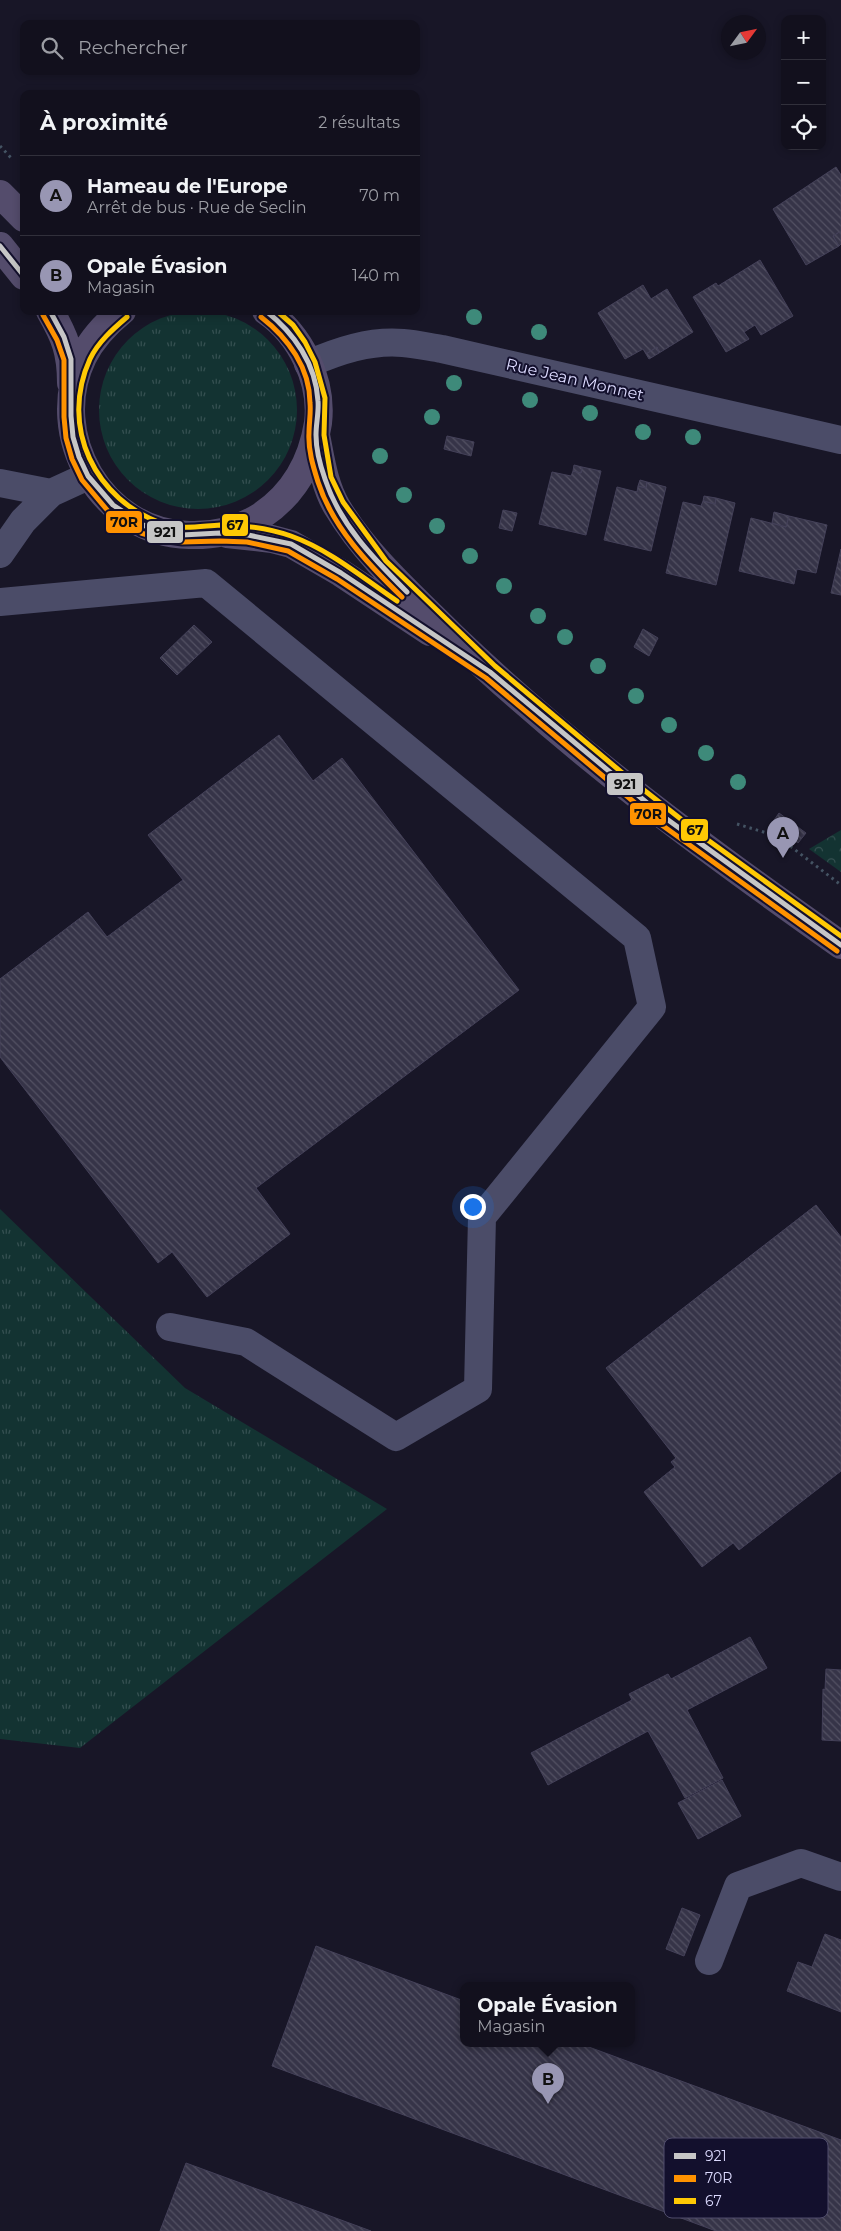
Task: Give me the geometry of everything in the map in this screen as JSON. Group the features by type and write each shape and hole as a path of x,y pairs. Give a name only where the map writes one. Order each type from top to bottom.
{"main road":[{"path":"0,194 20,214"},
{"path":"0,246 20,271"},
{"path":"52,315 64,337 71,359 73,437 88,476 113,505 145,526 182,535 220,533 272,539 298,548 341,573 490,672"},
{"path":"71,396 83,357 94,339 118,315"},
{"path":"270,315 287,330 299,346 308,364 318,399 316,435 324,479 336,506 380,566 490,672 664,817 841,945"},
{"path":"220,533 254,520 283,499 304,470 316,435"}],"street":[{"name":"Rue Jean Monnet","path":"308,364 350,349 375,344 402,342 442,349 841,440"},
{"path":"0,554 23,521 52,493 88,476"},
{"path":"0,483 52,493"},
{"path":"0,602 206,583 636,938 652,1007 482,1217 478,1390 396,1437 246,1342 170,1327"},
{"path":"709,1961 738,1886 801,1863 841,1877"}],"path":[{"path":"732,822 777,836 841,885"}],"green space":[{"path":"169,315 227,315 253,327 275,347 286,363 293,381 297,400 297,420 293,439 286,457 275,473 261,487 245,498 227,505 208,509 188,509 169,505 151,498 135,487 121,473 110,457 103,439 99,420 99,400 103,381 115,355 143,327"},
{"path":"841,830 841,872 809,849"},
{"path":"0,1209 185,1388 387,1509 80,1748 0,1739"}],"building":[{"path":"836,167 841,175 841,231 833,236 839,246 806,265 773,209"},
{"path":"841,231 841,244 839,246 833,236"},
{"path":"760,260 793,316 761,335 755,325 744,332 749,339 726,352 693,297 716,283 718,286"},
{"path":"643,285 651,299 667,289 693,332 659,353 657,347 646,354 643,349 625,359 598,313"},
{"path":"657,347 659,353 649,359 646,354"},
{"path":"447,436 474,442 471,456 444,449"},
{"path":"574,465 582,467 581,473 573,471"},
{"path":"582,467 601,471 586,535 539,524 552,472 571,476 573,471 581,473"},
{"path":"640,480 647,482 646,488 638,486"},
{"path":"647,482 666,487 651,551 604,540 617,487 637,492 638,486 646,488"},
{"path":"704,496 716,498 715,504 703,501"},
{"path":"716,498 735,503 716,585 666,573 683,502 701,506 703,501 715,504"},
{"path":"503,510 517,513 512,531 499,528"},
{"path":"774,512 789,516 786,527 772,523"},
{"path":"789,516 827,525 816,573 797,569 794,584 739,571 751,518 786,527"},
{"path":"841,549 841,595 831,593"},
{"path":"194,625 212,642 177,675 160,658"},
{"path":"643,629 658,638 649,656 634,647"},
{"path":"279,735 313,781 342,758 519,990 256,1188 290,1234 207,1297 172,1252 158,1263 0,1057 0,979 88,912 107,937 183,880 148,835"},
{"path":"779,813 806,833 798,843 772,823"},
{"path":"816,1205 841,1237 841,1471 739,1550 733,1543 702,1567 644,1492 675,1467 671,1462 676,1458 606,1368"},
{"path":"750,1637 767,1668 687,1710 723,1778 685,1798 648,1731 548,1785 531,1753 632,1700 629,1694 668,1674 671,1679"},
{"path":"826,1669 841,1670 841,1741 822,1740 823,1689 825,1690"},
{"path":"722,1780 741,1816 698,1839 678,1803"},
{"path":"682,1908 700,1915 684,1956 666,1949"},
{"path":"825,1934 841,1940 841,2012 787,1991 798,1962 812,1967"},
{"path":"316,1946 460,2000 460,2047 589,2047 841,2140 841,2231 716,2231 681,2218 828,2218 828,2138 664,2138 664,2212 272,2066"},
{"path":"186,2163 371,2231 160,2231"}],"transit line":[{"name":"921","path":"0,246 20,271"},
{"name":"70R","path":"43,315 57,340 64,360 64,417 66,438 72,459 82,480 108,511 141,533 161,539 182,542 247,542 288,551 337,579 486,678 659,823 837,951"},
{"name":"921","path":"52,315 64,337 71,359 71,416 73,437 79,457 88,476 113,505 145,526 163,532 182,535 220,533 248,535 291,544 341,573 490,672 664,817 841,945"},
{"name":"921","path":"270,315 286,329 302,350 313,374 318,401 316,435 318,452 331,496 359,540 407,592"},
{"name":"67","path":"282,315 293,325 305,342 315,362 325,398 324,435 331,477 343,502 386,561 495,666 626,776 705,838 841,936"},
{"name":"67","path":"127,317 111,331 93,353 81,385 79,410 82,435 90,458 102,480 119,498 140,513 171,526 238,526 265,529 291,536 333,557 397,601"},
{"name":"70R","path":"261,317 280,334 302,366 309,390 310,452 316,476 333,515 364,558 402,597"}],"place":[{"name":"Hameau de l'Europe","path":"783,858"},
{"name":"Opale Évasion","path":"548,2104"}]}
